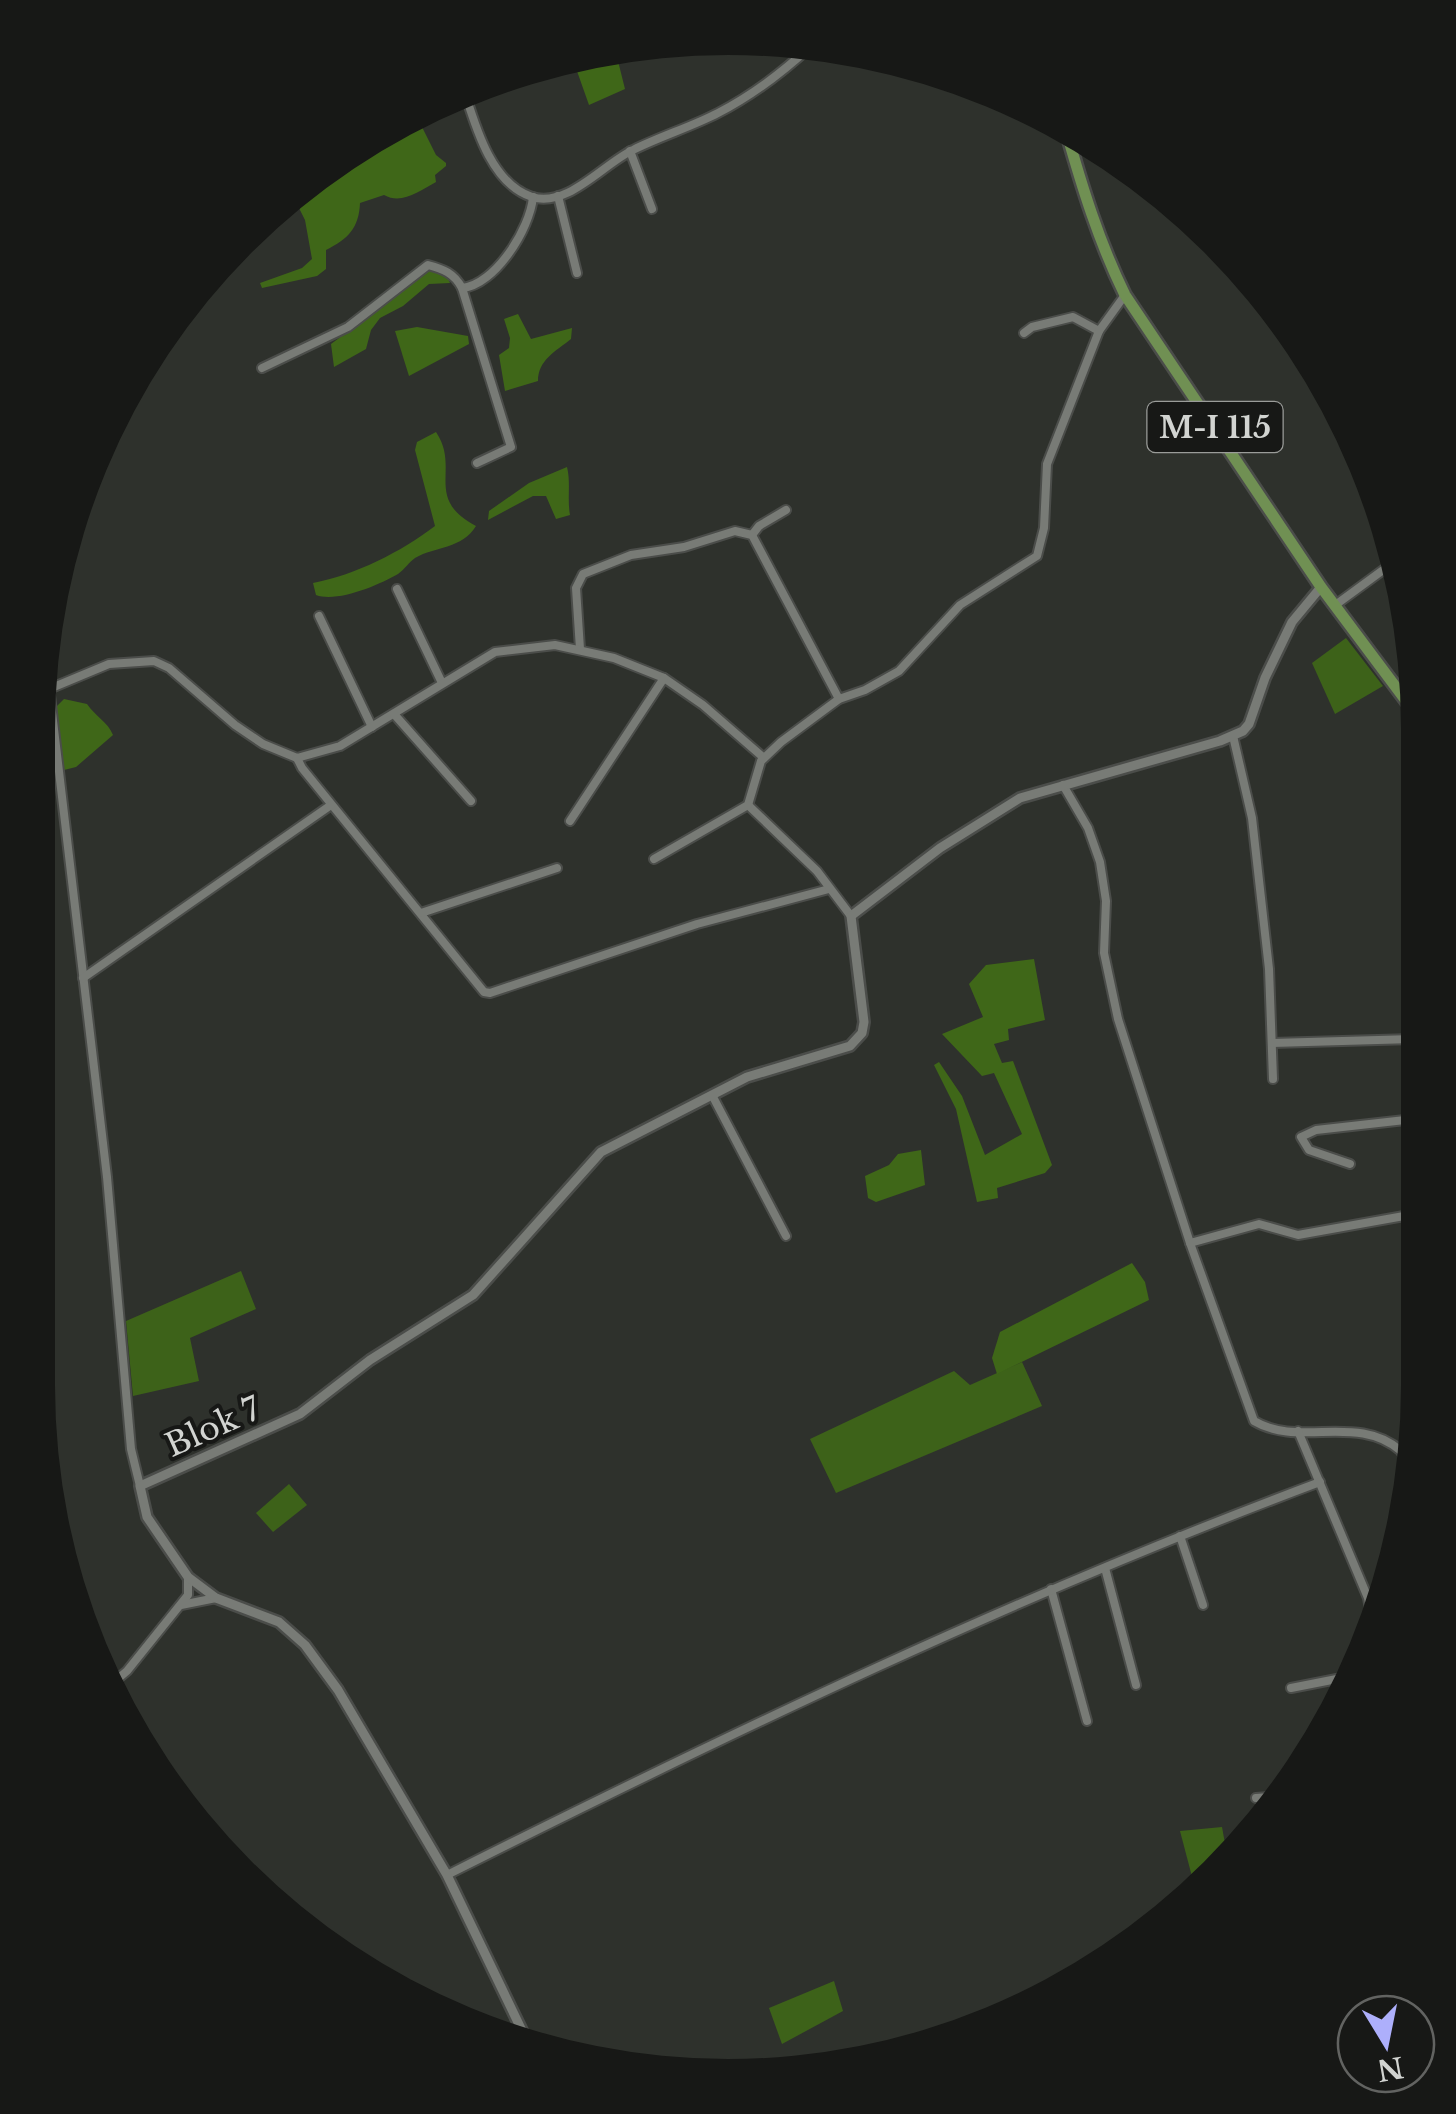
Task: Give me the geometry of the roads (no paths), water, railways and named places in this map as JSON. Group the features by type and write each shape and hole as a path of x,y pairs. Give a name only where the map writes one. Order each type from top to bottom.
{"main road":[{"name":"M-I 115","path":"1072,150 1094,225 1125,296 1334,606 1400,685"}],"street":[{"path":"470,106 488,153 515,188 533,198 558,196 630,151 718,113 795,59"},
{"path":"630,151 652,209"},
{"path":"558,196 577,274"},
{"path":"462,288 486,281 501,265 532,208 533,198"},
{"path":"262,368 348,327 428,265 444,270 462,288 512,447 478,463"},
{"path":"654,859 748,804 764,758 800,725 839,699 898,670 960,605 1037,556 1044,528 1046,464 1098,331 1125,296"},
{"path":"1024,332 1073,317 1098,331"},
{"path":"752,534 786,510"},
{"path":"580,649 576,588 583,574 632,554 684,547 735,531 752,534"},
{"path":"752,534 839,699"},
{"path":"1334,606 1382,571"},
{"path":"748,804 817,871 851,916 940,848 1020,798 1232,736 1248,724 1292,622 1321,587"},
{"path":"397,589 442,683"},
{"path":"318,616 372,727"},
{"path":"56,685 109,664 154,661 170,668 234,725 297,758 324,753 494,652 533,646 580,649 664,678 703,705 764,758"},
{"path":"570,821 664,678"},
{"path":"394,714 471,802"},
{"path":"1232,736 1252,818 1269,970 1273,1079"},
{"path":"55,741 107,1177 131,1449 140,1486"},
{"path":"297,758 484,992 697,924 830,889"},
{"path":"1062,785 1088,828 1100,862 1106,901 1104,953 1118,1019 1190,1243 1254,1422 1264,1428 1365,1432 1386,1438 1398,1448"},
{"path":"82,978 331,804"},
{"path":"421,913 557,868"},
{"name":"Blok 7","path":"519,2025 447,1874 338,1690 305,1645 279,1622 216,1598 188,1578 147,1517 140,1486 300,1414 370,1360 473,1295 602,1152 763,1072 850,1046 862,1033 864,1022 851,916"},
{"path":"1272,1043 1401,1038"},
{"path":"712,1095 786,1236"},
{"path":"1350,1164 1309,1150 1301,1137 1316,1130 1401,1120"},
{"path":"1190,1243 1259,1224 1298,1235 1401,1217"},
{"path":"1298,1431 1367,1596"},
{"path":"447,1874 959,1628 1320,1482"},
{"path":"1180,1536 1203,1604"},
{"path":"1105,1568 1136,1685"},
{"path":"121,1676 182,1604 190,1589 188,1578"},
{"path":"1051,1590 1087,1722"},
{"path":"182,1604 216,1598"},
{"path":"1291,1688 1334,1680"},
{"path":"1256,1798 1261,1798"}]}
